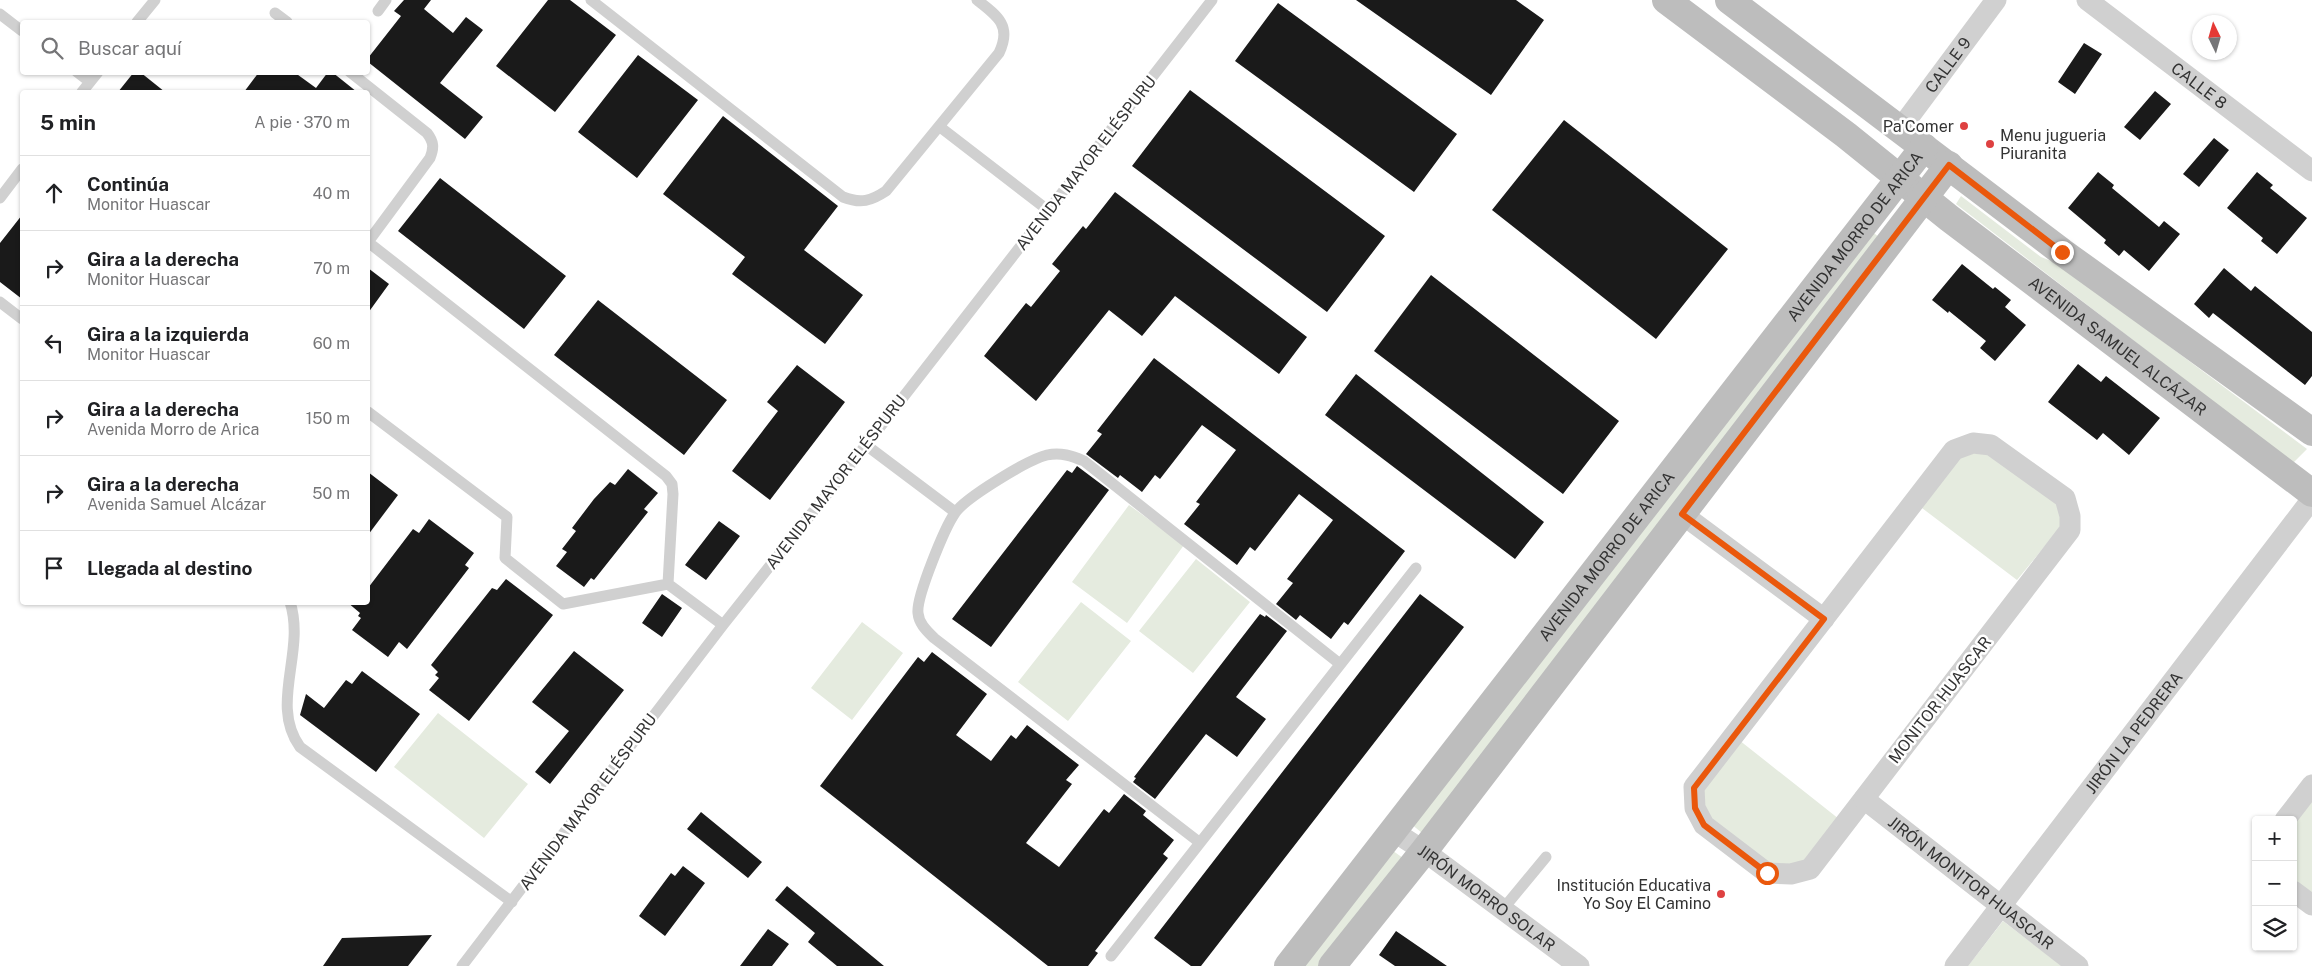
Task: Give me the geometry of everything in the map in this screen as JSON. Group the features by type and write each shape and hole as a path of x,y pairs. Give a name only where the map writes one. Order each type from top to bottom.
{"main road":[{"name":"AVENIDA SAMUEL ALCÁZAR","path":"1666,0 1846,135 1924,199 2312,493"},
{"path":"1729,0 2062,252 2312,432"},
{"name":"AVENIDA MORRO DE ARICA","path":"1288,966 1924,147"},
{"name":"AVENIDA MORRO DE ARICA","path":"1332,966 1424,851 1949,165"}],"street":[{"name":"CALLE 9","path":"1900,128 1996,0"},
{"name":"CALLE 8","path":"2087,0 2312,171"},
{"name":"MONITOR HUASCAR","path":"1973,443 1991,445 2065,498 2070,516 2070,530 1864,799 1810,869 1791,874 1767,873 1704,825 1695,808 1694,788 1954,450 1973,443"},
{"name":"JIRÓN LA PEDRERA","path":"1955,966 2312,499"},
{"path":"1682,514 1824,619"},
{"path":"2288,816 2312,785"},
{"name":"JIRÓN MONITOR HUASCAR","path":"1864,799 2078,966"},
{"name":"JIRÓN MORRO SOLAR","path":"1393,831 1424,851 1579,966"},
{"path":"2297,894 2312,905"}],"lane":[{"path":"139,20 155,0"},
{"path":"378,11 386,0"},
{"path":"591,0 843,197 856,202 872,200 886,191 999,54 1005,41 1003,25 994,13 977,0"},
{"name":"AVENIDA MAYOR ELÉSPURU","path":"462,966 723,625 866,445 1212,0"},
{"path":"275,13 284,20"},
{"path":"0,14 20,29"},
{"path":"81,75 90,82"},
{"path":"84,90 96,75"},
{"path":"354,75 427,133 433,140 434,149 430,158 370,239"},
{"path":"940,127 1048,211"},
{"path":"0,198 20,172"},
{"path":"370,244 666,476 672,484 674,494 668,584"},
{"path":"0,302 20,317"},
{"path":"370,414 507,517 505,558 563,604 668,584 723,625"},
{"path":"866,445 955,512"},
{"path":"1199,842 934,638 922,625 918,613 920,598 945,532 955,512 970,498 1038,458 1060,453 1072,455 1084,461 1340,664"},
{"path":"1111,956 1416,568"},
{"path":"291,605 295,626 295,639 286,708 287,722 291,735 300,747 512,902"},
{"path":"1503,909 1546,857"}],"shaded area":[{"path":"1961,196 2041,257 2059,264 2307,449 2293,463 1956,204"},
{"path":"1871,231 1883,240 1422,833 1410,823"},
{"path":"1989,451 2059,502 2062,525 2017,580 1918,505 1960,455"},
{"path":"1129,505 1184,545 1127,623 1072,582"},
{"path":"1196,559 1250,602 1193,673 1139,631"},
{"path":"1081,602 1131,641 1068,721 1018,682"},
{"path":"862,622 903,653 852,720 811,688"},
{"path":"438,713 528,784 484,838 394,767"},
{"path":"1739,740 1839,819 1807,864 1764,868 1708,822 1699,790"},
{"path":"2312,791 2312,899 2297,887 2296,816"},
{"path":"1389,848 1403,858 1319,966 1297,966"},
{"path":"2003,921 2062,966 1968,966"}],"building":[{"path":"404,0 431,0 424,9 453,33 466,17 483,30 440,83 483,117 465,139 370,64 370,55 401,16 394,11"},
{"path":"548,0 570,0 616,35 555,112 496,66"},
{"path":"1356,0 1516,0 1544,20 1491,95"},
{"path":"1278,3 1457,134 1414,192 1235,61"},
{"path":"2084,43 2102,54 2075,94 2058,82"},
{"path":"638,55 698,100 637,178 578,132"},
{"path":"132,75 144,75 162,90 120,90"},
{"path":"257,75 298,75 316,88 326,75 336,75 354,90 246,90"},
{"path":"1190,90 1385,236 1327,312 1132,166"},
{"path":"2155,91 2171,104 2140,140 2124,127"},
{"path":"723,116 838,206 804,250 863,295 825,344 732,274 745,257 663,194"},
{"path":"1564,120 1728,249 1656,339 1492,210"},
{"path":"2214,138 2229,150 2199,187 2183,174"},
{"path":"2098,172 2114,185 2112,188 2159,227 2164,221 2180,234 2149,271 2124,250 2119,256 2104,243 2106,240 2068,208"},
{"path":"2257,172 2273,185 2270,188 2307,218 2277,254 2261,241 2263,238 2227,208"},
{"path":"440,178 566,276 524,329 398,231"},
{"path":"1115,192 1307,337 1279,374 1175,296 1142,336 1109,310 1036,401 984,356 1026,303 1031,307 1060,271 1052,264 1083,226 1086,229"},
{"path":"20,218 20,297 0,282 0,243"},
{"path":"1962,264 1993,289 1995,287 2011,300 2005,307 2026,325 1995,361 1980,348 1986,341 1949,311 1948,313 1932,300"},
{"path":"2224,268 2251,291 2255,286 2312,332 2312,376 2305,385 2213,313 2209,318 2194,304"},
{"path":"370,270 389,284 370,310"},
{"path":"1431,275 1619,421 1563,494 1374,351"},
{"path":"598,300 727,400 684,455 554,355"},
{"path":"1154,358 1405,551 1348,625 1344,622 1331,639 1300,615 1296,620 1276,604 1293,583 1287,579 1333,520 1299,494 1255,551 1250,547 1237,565 1184,524 1200,504 1196,502 1236,450 1202,425 1160,479 1155,475 1142,492 1120,475 1118,478 1086,454 1102,434 1097,431"},
{"path":"2078,364 2101,382 2106,376 2160,418 2129,455 2103,433 2097,440 2048,402"},
{"path":"797,365 845,402 770,500 732,471 778,411 767,402"},
{"path":"1356,374 1544,522 1515,559 1325,415"},
{"path":"1077,466 1109,490 991,647 952,619 1067,470 1072,473"},
{"path":"628,469 658,493 644,509 648,512 594,580 591,578 584,587 556,566 567,552 562,549 576,531 572,528 594,499 610,482 615,485"},
{"path":"370,474 398,495 370,532"},
{"path":"429,519 474,553 465,565 469,568 407,649 399,642 388,657 352,630 361,618 358,616 360,613 351,605 370,605 370,585 413,529 419,533"},
{"path":"719,521 740,536 706,580 685,565"},
{"path":"506,579 553,615 469,721 429,690 439,678 435,675 438,672 431,665 492,588 497,590"},
{"path":"662,594 682,608 662,637 642,623"},
{"path":"1420,594 1464,627 1201,966 1191,966 1154,938"},
{"path":"1260,614 1265,617 1266,615 1287,631 1236,697 1266,719 1237,757 1206,734 1155,799 1133,782 1136,778 1134,777"},
{"path":"574,651 624,690 550,784 535,772 569,731 532,702"},
{"path":"932,652 987,694 956,735 991,761 1011,735 1016,739 1027,725 1079,765 1066,780 1072,784 1026,843 1059,867 1104,809 1109,813 1124,794 1146,811 1143,815 1174,840 1163,854 1168,858 1095,951 1098,953 1088,966 1048,966 820,786 918,657 924,662"},
{"path":"362,671 420,714 376,772 300,715 306,694 324,708 346,680 352,684"},
{"path":"701,812 762,862 748,878 687,829"},
{"path":"683,866 705,883 665,936 639,916 671,873 675,876"},
{"path":"787,886 884,966 837,966 808,942 815,933 775,900"},
{"path":"768,929 789,944 772,966 740,966"},
{"path":"1396,931 1447,966 1395,966 1379,955"},
{"path":"432,935 408,966 323,966 342,938"}],"place":[{"name":"Pa'Comer","path":"1964,126"},
{"name":"Menu jugueria Piuranita","path":"1990,144"},
{"name":"Institución Educativa Yo Soy El Camino","path":"1721,894"}],"route":[{"path":"1767,873 1704,825 1695,808 1694,788 1824,619 1682,514 1880,258 1949,165 2062,252"}]}
